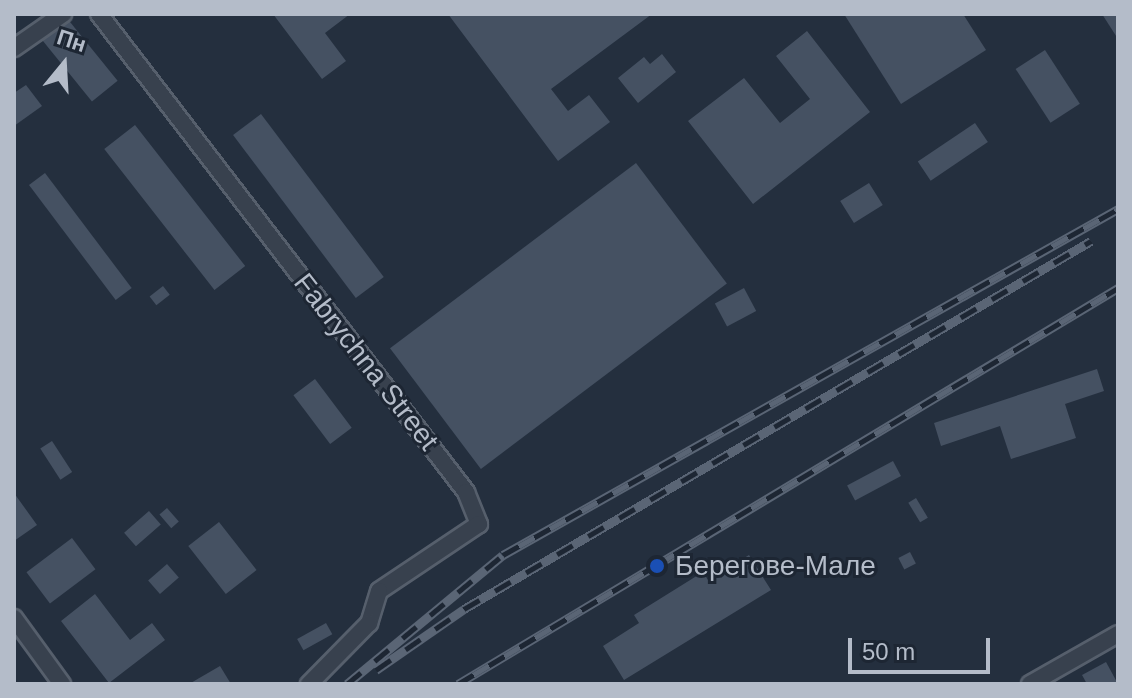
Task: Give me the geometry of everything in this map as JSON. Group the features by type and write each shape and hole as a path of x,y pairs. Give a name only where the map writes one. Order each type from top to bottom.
{"street":[{"path":"14,48 63,14"},
{"name":"Fabrychna Street","path":"99,14 466,492 479,524 379,591 369,623 309,684"},
{"path":"14,618 62,684"},
{"path":"1030,684 1118,634"}],"building":[{"path":"273,14 350,14 325,33 346,61 322,79"},
{"path":"448,14 652,14 551,89 568,111 589,95 610,122 558,161"},
{"path":"844,14 963,14 986,50 901,104"},
{"path":"1102,14 1118,14 1118,39"},
{"path":"66,17 118,81 92,101 40,38"},
{"path":"807,31 870,112 753,204 688,121 744,78 780,123 810,99 776,56"},
{"path":"1045,50 1080,104 1051,123 1016,69"},
{"path":"662,54 676,72 638,103 618,78 644,57 650,64"},
{"path":"26,85 42,106 14,126 14,93"},
{"path":"261,114 384,277 356,298 233,135"},
{"path":"975,123 988,142 931,181 918,162"},
{"path":"135,125 245,266 214,290 104,149"},
{"path":"636,163 727,284 481,469 390,348"},
{"path":"45,173 132,288 116,300 29,185"},
{"path":"869,183 883,205 854,223 840,201"},
{"path":"163,286 170,295 156,305 150,296"},
{"path":"744,288 756,311 727,326 715,303"},
{"path":"1097,369 1104,391 1065,404 1076,438 1011,459 1000,426 941,446 934,423"},
{"path":"315,379 352,428 330,444 293,395"},
{"path":"52,441 72,472 60,480 40,449"},
{"path":"893,461 901,476 855,500 847,485"},
{"path":"14,493 37,525 14,541"},
{"path":"916,498 928,518 920,522 908,503"},
{"path":"167,508 179,522 171,528 159,515"},
{"path":"149,511 161,525 136,546 124,533"},
{"path":"219,522 257,570 226,594 188,546"},
{"path":"72,538 95,569 50,603 26,572"},
{"path":"910,552 916,564 904,569 898,558"},
{"path":"749,555 771,590 624,680 603,646 639,623 634,615 703,572 708,580"},
{"path":"167,564 179,578 160,594 148,580"},
{"path":"95,594 130,640 152,623 165,640 109,683 61,621"},
{"path":"326,623 332,634 303,650 297,639"},
{"path":"1106,662 1118,684 1087,684 1082,675"},
{"path":"220,666 231,684 189,684"}],"railway":[{"path":"347,684 503,555 1118,209"},
{"path":"376,670 464,609 1091,241"},
{"path":"458,684 1118,288"}],"place":[{"name":"Берегове-Мале","path":"657,566"}]}
